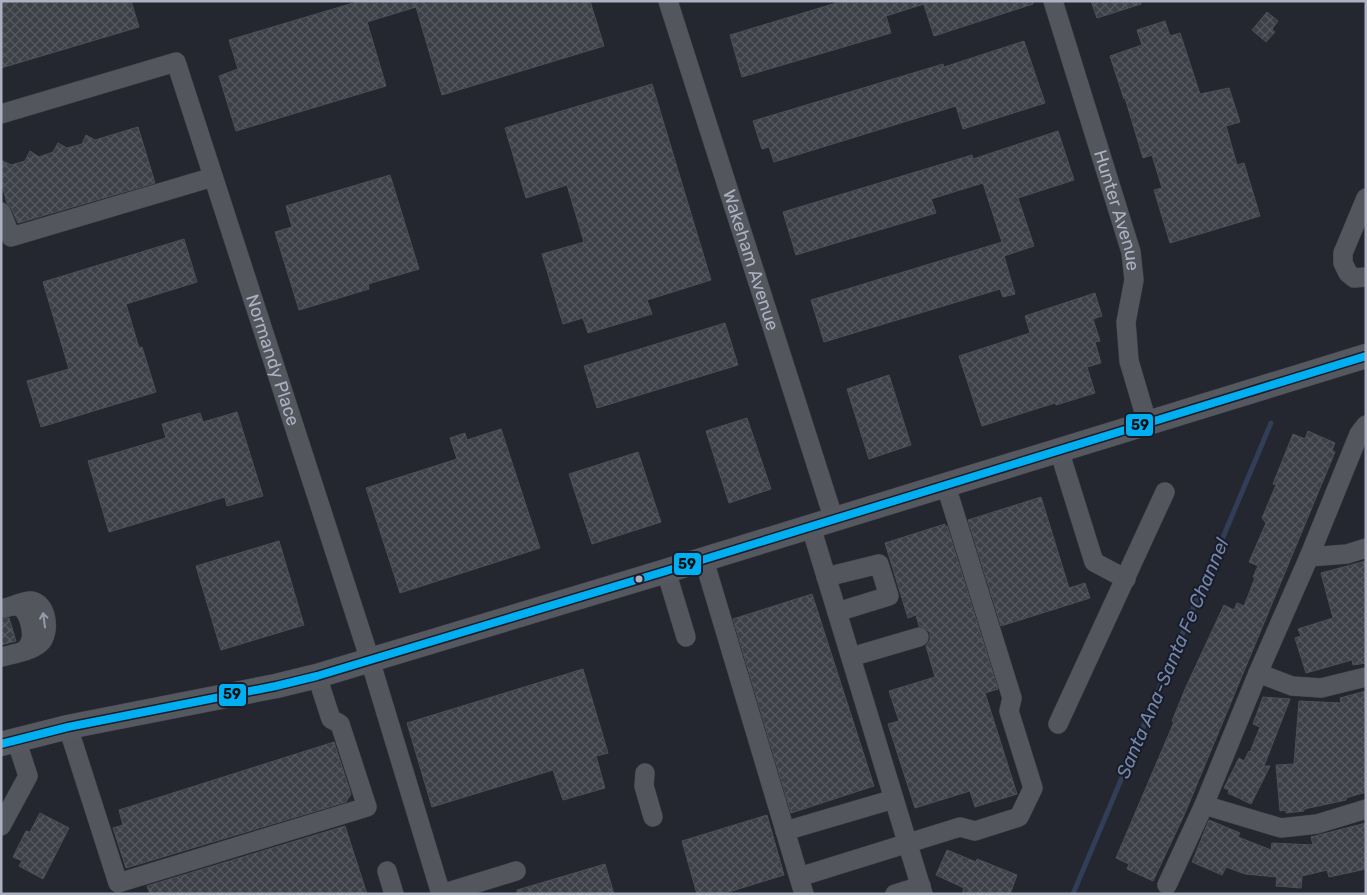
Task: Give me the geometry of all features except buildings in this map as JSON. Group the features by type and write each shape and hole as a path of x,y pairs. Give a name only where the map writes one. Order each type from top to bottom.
{"main road":[{"path":"9,741 317,676 704,560 1366,356"}],"street":[{"name":"Wakeham Avenue","path":"668,1 834,520"},
{"name":"Hunter Avenue","path":"1053,1 1131,252 1134,280 1126,322 1129,361 1147,422"},
{"name":"Normandy Place","path":"1,114 176,62 370,660 441,894 516,871"},
{"path":"1,212 11,237 213,177"},
{"path":"1366,198 1343,253 1343,264 1348,273 1354,278 1366,277"},
{"path":"1167,884 1204,805 1359,434 1366,425"},
{"path":"1059,450 1094,562 1126,579"},
{"path":"704,560 801,885 908,843 960,827 975,831 1019,816 1033,788 1009,711 1012,698 946,486"},
{"path":"1058,724 1165,492"},
{"path":"811,527 922,890 895,894"},
{"path":"1309,557 1347,554 1366,548"},
{"path":"826,577 879,564 889,596 837,612"},
{"path":"666,571 686,637"},
{"path":"1,657 25,650 32,639 30,626 21,608 6,607"},
{"path":"851,657 919,637"},
{"path":"1258,674 1292,686 1321,688 1366,677"},
{"path":"68,728 118,883 367,806 340,724 331,719 317,676"},
{"path":"1,826 28,776 9,741"},
{"path":"645,773 644,786 653,817"},
{"path":"785,831 894,798"},
{"path":"1204,805 1280,828 1317,824 1366,809"},
{"path":"387,871 394,894"}],"waterway":[{"name":"Santa Ana-Santa Fe Channel","path":"1073,894 1271,423"}],"transit line":[{"name":"59","path":"1,744 68,727 276,686 317,676 1366,356"}]}
